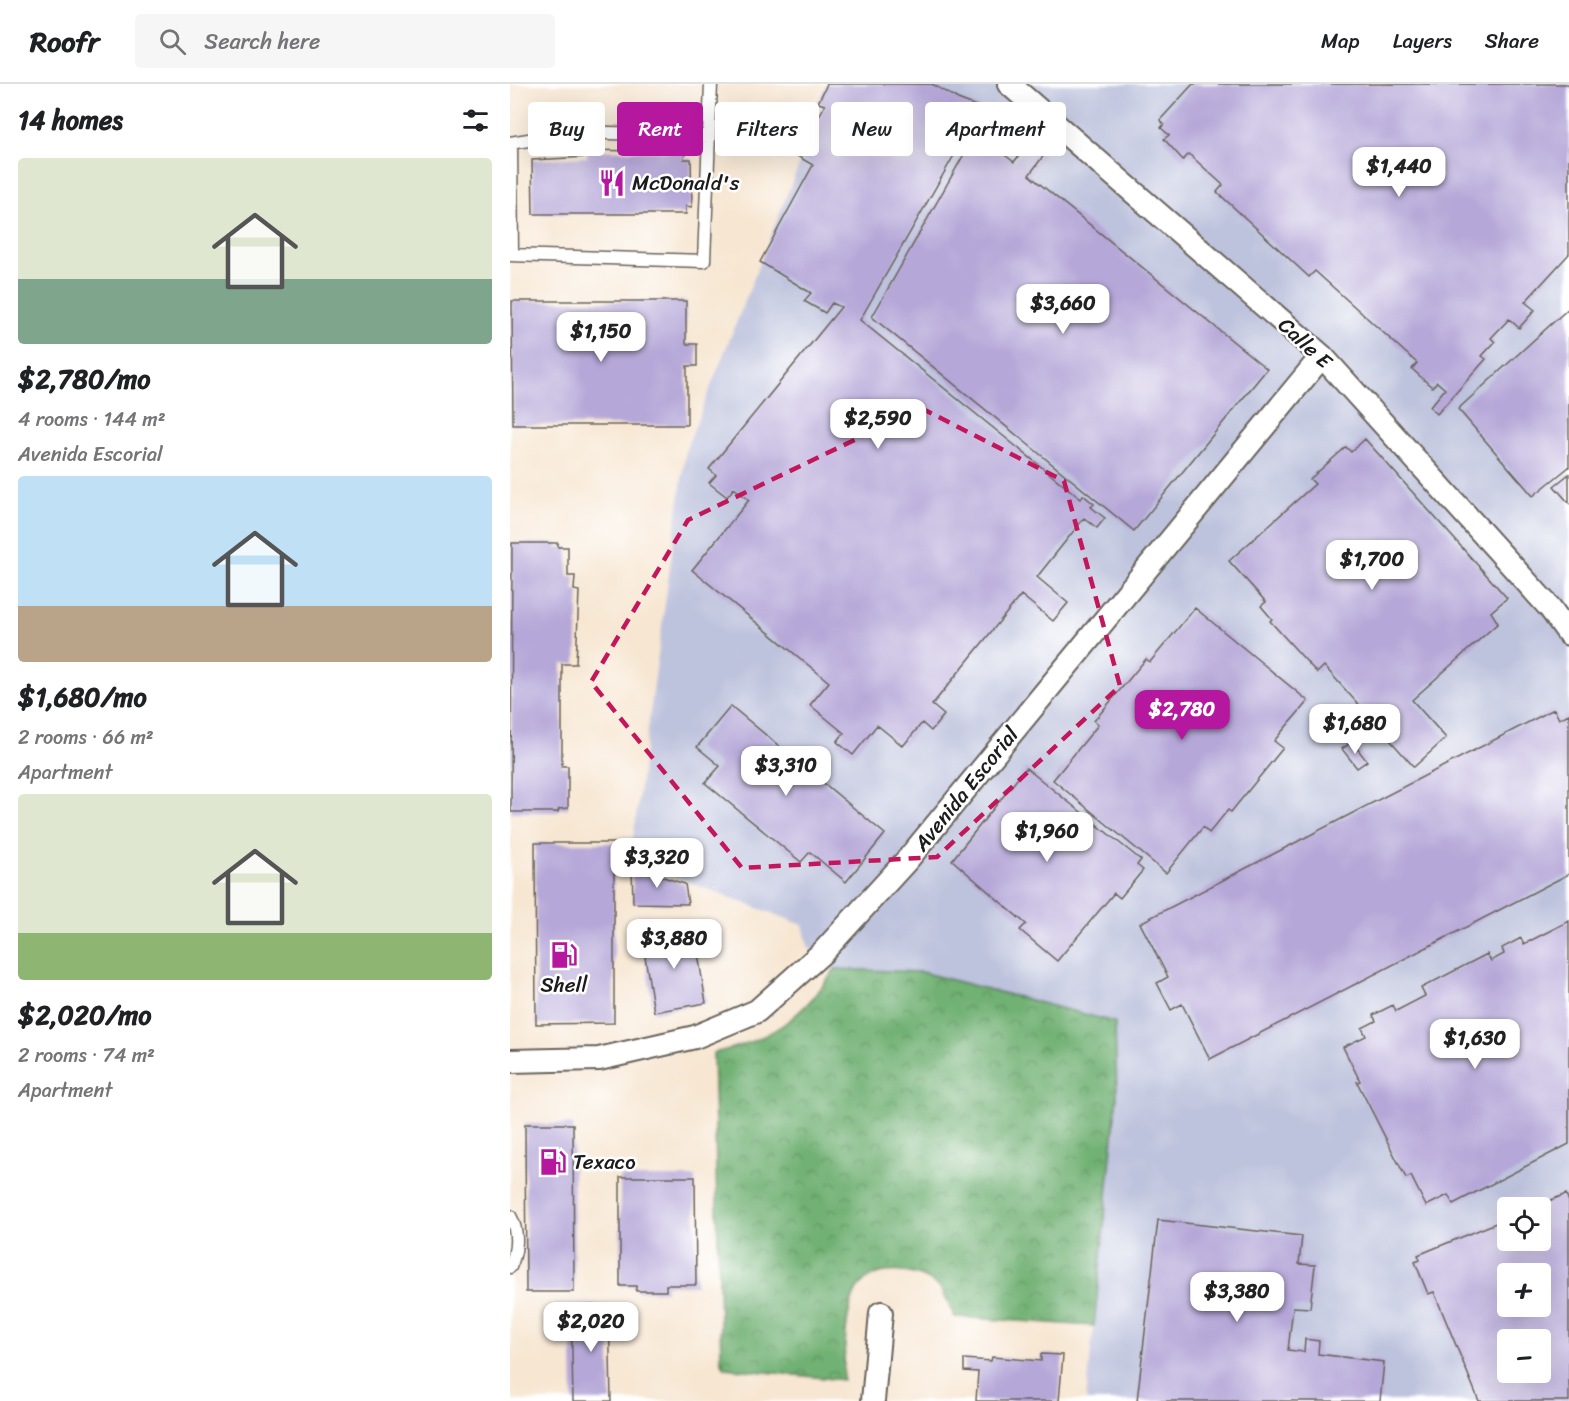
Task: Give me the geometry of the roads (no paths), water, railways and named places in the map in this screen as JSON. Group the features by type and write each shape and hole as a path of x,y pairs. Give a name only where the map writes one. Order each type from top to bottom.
{"street":[{"name":"Calle E","path":"1009,84 1322,356 1550,608 1569,634"},
{"name":"Avenida Escorial","path":"510,1061 599,1059 695,1037 757,1011 824,952 908,859 1322,356"},
{"path":"873,1401 881,1313"}],"lane":[{"path":"708,136 577,132 511,143 511,255 704,261 711,84"},
{"path":"510,1216 516,1227 516,1247 510,1267"}],"place":[{"name":"McDonald's","path":"612,183"},
{"name":"Shell","path":"564,955"},
{"name":"Texaco","path":"553,1162"}]}
